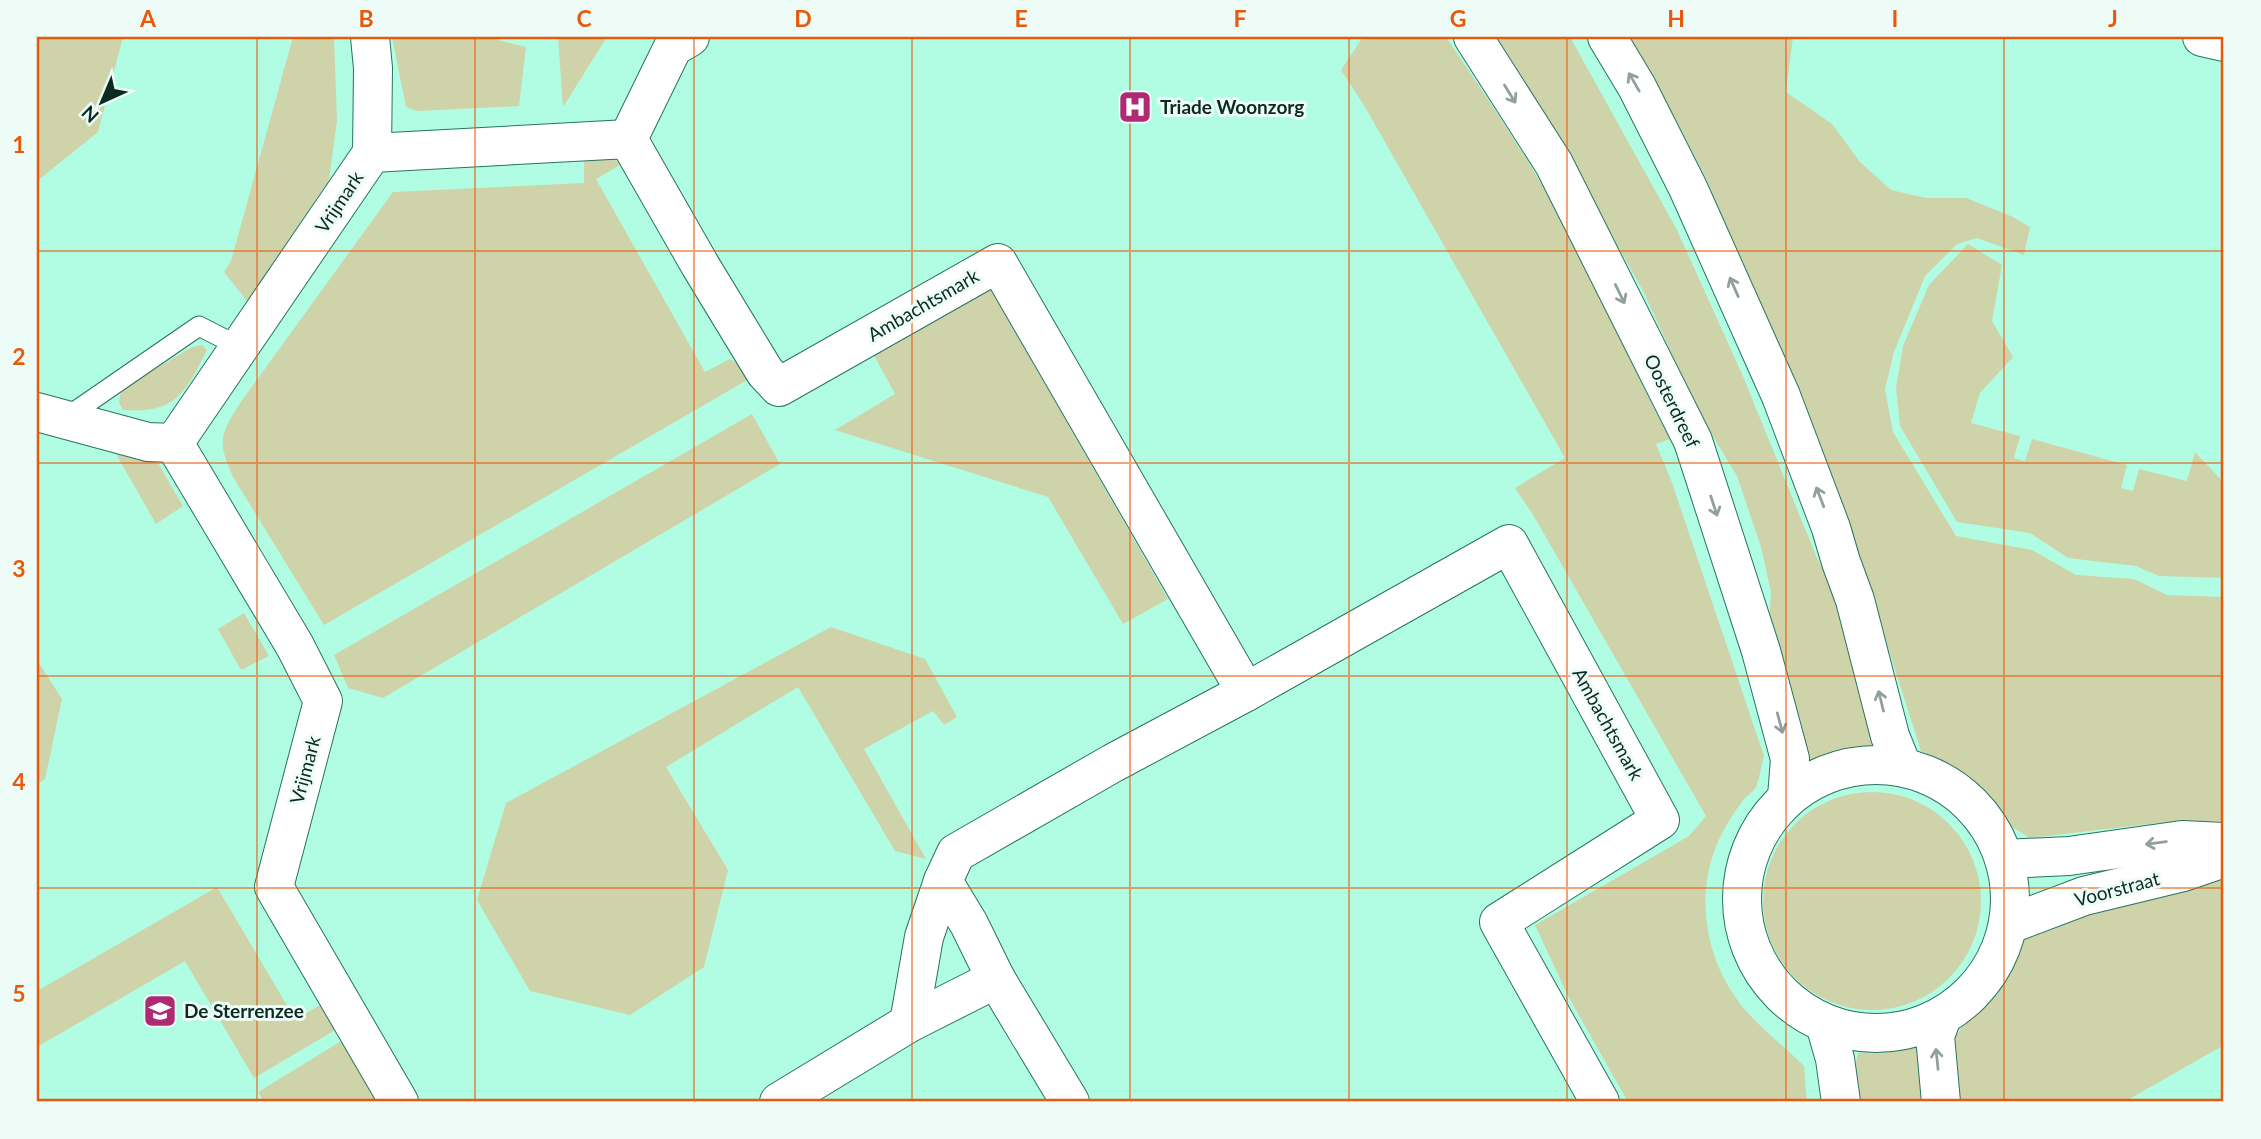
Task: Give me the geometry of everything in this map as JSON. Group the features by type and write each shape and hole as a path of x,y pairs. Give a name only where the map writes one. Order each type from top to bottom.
{"street":[{"name":"Vrijmark","path":"370,37 373,68 372,153 174,443 295,646 323,701 274,887 399,1102"},
{"path":"372,153 628,139 673,47 690,37"},
{"name":"Oosterdreef","path":"1474,37 1554,164 1693,441 1760,651 1790,759 1787,797"},
{"path":"1607,37 1637,87 1688,188 1781,396 1855,600 1890,736 1902,766"},
{"path":"2202,37 2224,42"},
{"name":"Ambachtsmark","path":"628,139 765,372 779,387 998,263 1246,692"},
{"path":"50,416 148,442 174,443"},
{"name":"Ambachtsmark","path":"909,1023 924,937 943,881 956,853 1509,544 1661,820 1499,922 1600,1102"},
{"path":"1861,764 1902,766 1942,781 1976,807 2000,843 2011,884 2010,924 1997,961 1974,994 1942,1017 1914,1029 1884,1034 1854,1032 1825,1024 1792,1004 1765,975 1747,940 1741,902 1746,863 1762,827 1787,797 1821,775 1861,764"},
{"name":"Voorstraat","path":"2004,859 2069,856 2182,839 2224,842"},
{"name":"Voorstraat","path":"2010,924 2084,896 2183,872 2224,858"},
{"path":"943,881 969,924 996,979 1070,1102"},
{"path":"779,1102 909,1023 996,979"},
{"path":"1941,1102 1935,1036 1942,1017"},
{"path":"1825,1024 1835,1059 1841,1102"}],"lane":[{"path":"50,416 199,326 240,347"}],"green space":[{"path":"37,37 123,37 98,132 37,181"},
{"path":"293,37 334,37 337,121 329,180 247,301 224,272 231,261"},
{"path":"392,37 497,37 498,40 526,47 519,106 417,111 406,107"},
{"path":"558,37 607,37 563,107"},
{"path":"1363,37 1446,37 1518,146 1558,213 1670,439 1656,444 1671,480 1764,756 1756,787 1729,821 1717,844 1710,866 1706,888 1709,934 1723,977 1735,996 1756,1021 1804,1066 1807,1102 1628,1102 1568,996 1535,925 1689,836 1706,816 1532,513 1515,488 1565,458 1365,107 1341,70"},
{"path":"1494,37 1570,37 1677,230 1742,374 1817,558 1846,617 1881,758 1842,761 1805,773 1768,644 1771,592 1761,547 1737,476 1701,417 1643,291 1564,150"},
{"path":"1627,37 1793,37 1786,92 1832,124 1860,162 1891,190 1926,198 1966,198 2030,227 2024,255 1977,238 1957,244 1925,276 1894,352 1885,389 1893,432 1956,536 2032,550 2076,575 2134,579 2167,595 2224,597 2224,821 2166,822 2030,838 2009,825 1990,798 1973,781 1954,767 1921,751 1869,588 1707,180 1675,118"},
{"path":"610,157 622,164 596,179 705,372 730,359 740,365 749,379 324,625 233,477 225,455 223,438 233,414 393,192 584,183 584,160"},
{"path":"1968,244 2002,265 1992,321 2013,357 1980,393 1971,423 2020,436 2014,458 2025,461 2032,439 2127,465 2121,488 2133,491 2139,469 2187,481 2195,452 2224,483 2224,578 2159,576 2136,566 2068,558 2030,533 1957,522 1900,426 1896,388 1903,346 1929,285"},
{"path":"986,281 1168,599 1123,624 1048,497 835,430 895,394 870,348"},
{"path":"202,345 207,350 192,378 177,398 155,408 123,410 119,403 120,395 127,386 192,347"},
{"path":"752,414 780,464 383,698 348,688 334,655"},
{"path":"118,447 158,463 183,506 156,524 115,452"},
{"path":"244,613 269,656 241,670 218,629"},
{"path":"831,627 925,659 957,717 944,725 933,711 864,749 926,859 895,851 798,687 666,767 728,870 704,967 630,1015 530,991 477,900 506,803"},
{"path":"37,660 62,699 45,779 37,784"},
{"path":"1883,792 1904,796 1924,805 1941,816 1957,832 1977,869 1981,901 1973,943 1963,962 1941,986 1904,1006 1861,1010 1840,1006 1820,997 1803,986 1787,970 1767,933 1763,890 1767,869 1776,849 1787,832 1803,816 1840,796"},
{"path":"2224,880 2224,1045 2124,1102 1955,1102 1951,1042 1968,1019 1998,994 2023,942 2039,919 2110,899"},
{"path":"217,887 295,1019 324,1003 337,1029 254,1078 185,961 37,1047 37,991"},
{"path":"343,1040 380,1102 264,1102 258,1092"},
{"path":"1922,1044 1924,1102 1856,1102 1854,1073 1858,1053 1895,1052"}],"place":[{"name":"Triade Woonzorg","path":"1135,107"},
{"name":"De Sterrenzee","path":"160,1011"}]}
